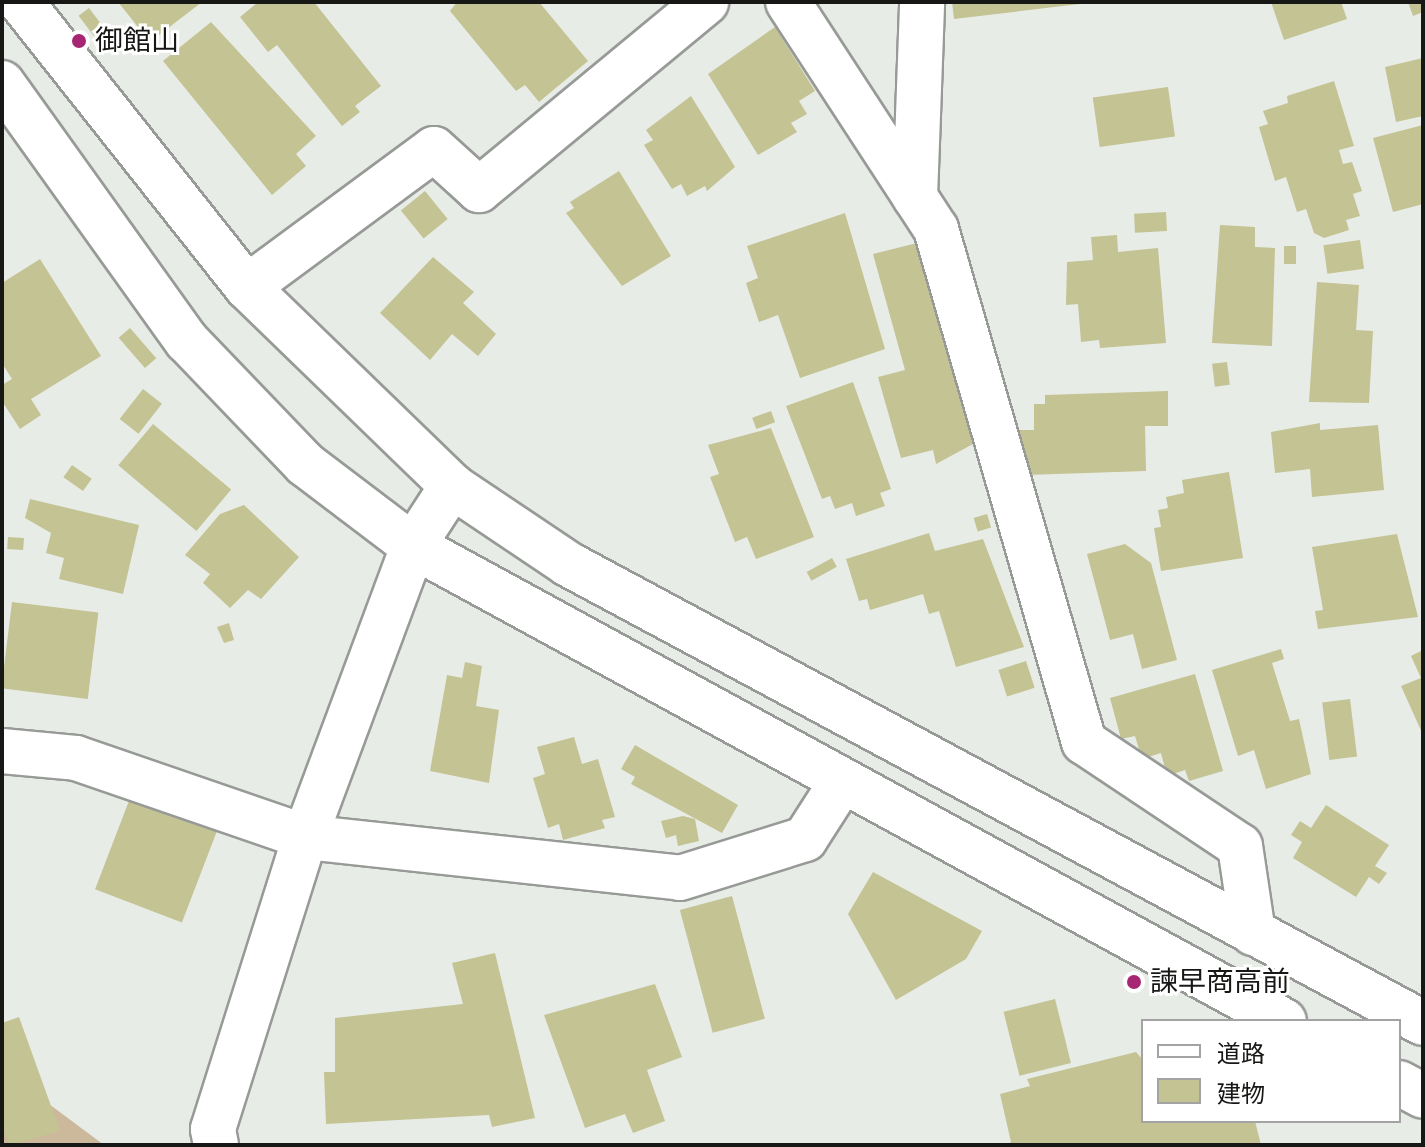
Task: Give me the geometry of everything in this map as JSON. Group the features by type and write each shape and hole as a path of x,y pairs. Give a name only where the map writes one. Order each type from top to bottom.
{"street":[{"path":"21,2 247,287 452,486 568,564 1423,1023"},
{"path":"788,2 936,229 1084,742 1240,846 1253,933"},
{"path":"915,197 922,2"},
{"path":"247,287 434,149 479,190 685,8"},
{"path":"2,83 187,341 305,464 413,546 841,783 1280,1019"},
{"path":"216,1145 213,1129 305,837 413,546 452,486"},
{"path":"2,751 76,758 305,837 680,878 805,839 841,783"},
{"path":"1401,1084 1423,1096"}],"shaded area":[{"path":"2,1069 104,1145 2,1145"}],"building":[{"path":"118,2 202,2 150,42"},
{"path":"258,2 314,2 381,86 355,106 360,112 342,126 277,45 268,52 240,17"},
{"path":"457,2 539,2 588,61 539,102 525,85 516,91 450,11"},
{"path":"952,2 1080,2 1080,4 954,19"},
{"path":"1271,2 1341,2 1347,19 1284,40"},
{"path":"1408,2 1423,2 1423,12 1413,16"},
{"path":"89,8 111,37 100,45 79,16"},
{"path":"211,22 316,136 296,154 306,166 272,195 163,61"},
{"path":"775,27 815,91 799,101 807,114 791,123 797,132 758,155 708,74"},
{"path":"1423,58 1423,116 1396,122 1385,67"},
{"path":"1334,81 1354,146 1339,150 1343,164 1352,162 1362,191 1353,194 1360,216 1346,220 1349,230 1324,238 1314,233 1306,209 1297,212 1286,177 1275,181 1259,127 1268,124 1263,111 1288,103 1287,96"},
{"path":"1168,87 1175,137 1100,147 1093,98"},
{"path":"691,96 735,167 707,191 705,186 687,196 681,184 672,189 644,145 653,140 646,130"},
{"path":"1423,125 1423,204 1393,212 1373,138"},
{"path":"619,171 671,256 622,286 566,213 574,208 570,202"},
{"path":"425,191 448,219 424,238 401,211"},
{"path":"1166,212 1167,231 1135,233 1134,214"},
{"path":"845,213 885,349 800,378 778,315 759,322 746,283 758,278 747,246"},
{"path":"1220,225 1255,227 1255,247 1275,248 1272,346 1212,343"},
{"path":"1117,235 1118,252 1158,248 1166,343 1100,348 1099,340 1081,342 1078,304 1066,305 1067,262 1093,260 1091,237"},
{"path":"1360,240 1364,269 1327,274 1323,245"},
{"path":"917,243 973,444 936,464 933,450 901,458 878,377 905,370 873,254"},
{"path":"1284,246 1296,246 1296,264 1284,264"},
{"path":"433,257 474,292 463,303 496,334 478,356 452,334 430,360 380,313"},
{"path":"40,259 101,356 31,399 41,415 20,429 2,401 2,385 12,379 2,363 2,283"},
{"path":"1317,282 1359,285 1356,330 1373,331 1369,403 1309,402"},
{"path":"130,328 156,358 145,368 119,338"},
{"path":"1227,362 1230,385 1215,387 1212,364"},
{"path":"853,382 891,489 880,493 885,506 856,516 852,503 835,509 830,496 822,499 786,406"},
{"path":"143,389 162,404 139,434 120,419"},
{"path":"1168,391 1168,426 1145,426 1146,471 1026,475 1017,430 1034,430 1034,404 1045,404 1045,395"},
{"path":"771,411 775,422 756,429 752,418"},
{"path":"1320,423 1320,430 1378,425 1384,490 1312,497 1310,469 1275,473 1271,432"},
{"path":"153,424 231,490 196,531 118,465"},
{"path":"771,428 814,537 756,559 747,537 735,542 710,477 719,474 708,445"},
{"path":"72,465 92,479 83,491 63,477"},
{"path":"1229,472 1243,558 1161,571 1154,528 1161,527 1158,510 1168,508 1166,497 1184,493 1182,480"},
{"path":"30,499 139,525 123,594 59,579 64,558 46,553 51,533 25,518"},
{"path":"244,505 299,557 261,599 248,590 230,608 203,583 210,574 185,555 220,514"},
{"path":"987,514 991,527 978,531 974,518"},
{"path":"929,533 935,551 983,539 1024,647 956,667 939,611 929,614 923,594 870,610 867,599 859,601 846,559"},
{"path":"1397,534 1418,617 1318,629 1315,611 1323,610 1312,547"},
{"path":"8,537 24,538 23,550 7,549"},
{"path":"1125,544 1151,563 1177,660 1142,669 1133,634 1110,640 1087,554"},
{"path":"832,558 837,567 811,581 807,572"},
{"path":"12,602 98,613 88,699 2,688"},
{"path":"229,623 234,640 224,643 217,627"},
{"path":"1281,649 1284,659 1272,663 1290,721 1299,719 1311,774 1266,789 1254,750 1238,756 1212,670"},
{"path":"1423,650 1423,735 1401,686 1421,678 1411,656"},
{"path":"1026,661 1035,688 1007,697 998,670"},
{"path":"465,662 482,666 476,706 499,710 489,783 430,771 447,675 462,678"},
{"path":"1195,674 1223,771 1189,781 1185,770 1167,776 1161,753 1142,759 1135,736 1121,739 1110,698"},
{"path":"1350,699 1357,757 1329,760 1322,702"},
{"path":"574,737 582,764 598,759 615,817 602,820 605,828 563,840 559,824 548,828 533,778 545,774 537,747"},
{"path":"635,745 738,805 722,833 631,784 635,777 621,769"},
{"path":"132,793 219,826 182,922 95,889"},
{"path":"1326,805 1389,845 1375,866 1387,873 1379,884 1369,877 1356,897 1293,858 1302,842 1291,835 1300,821 1311,828"},
{"path":"683,816 695,819 699,841 678,846 676,835 666,838 661,821"},
{"path":"873,872 982,931 966,959 896,1000 848,914"},
{"path":"732,896 765,1019 713,1033 680,910"},
{"path":"495,953 535,1118 492,1127 489,1115 326,1124 324,1072 335,1072 335,1018 463,1004 452,963"},
{"path":"655,984 682,1057 647,1070 665,1121 633,1133 625,1114 585,1128 544,1015"},
{"path":"1055,999 1071,1063 1020,1076 1004,1012"},
{"path":"19,1017 60,1131 10,1145 2,1124 2,1023"},
{"path":"1136,1052 1141,1058 1141,1123 1256,1123 1261,1145 1005,1145 1011,1142 1000,1094 1030,1086 1027,1079"}],"place":[{"name":"御館山","path":"79,41"},
{"name":"諫早商高前","path":"1134,982"}]}
